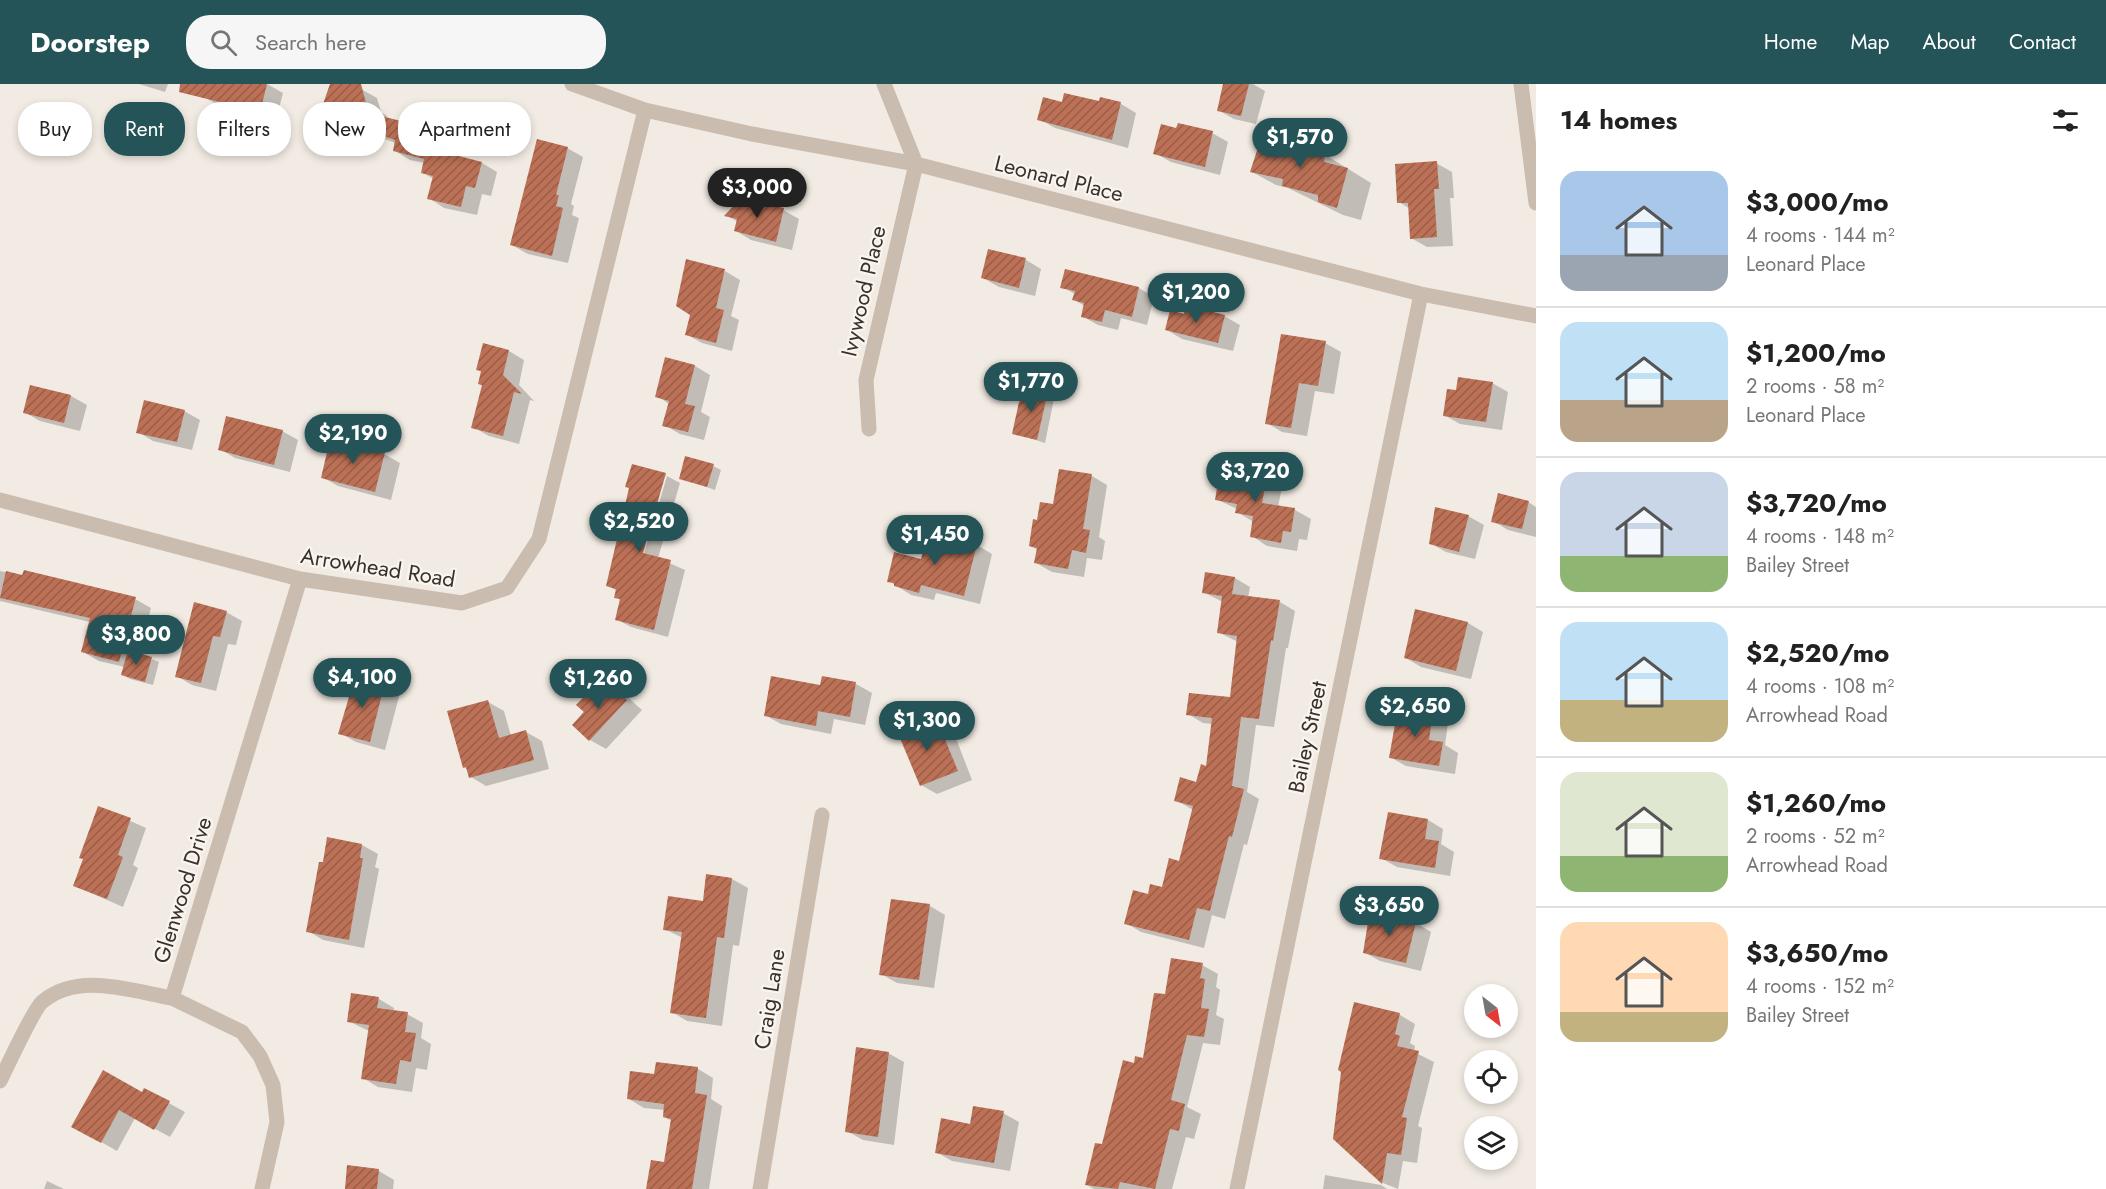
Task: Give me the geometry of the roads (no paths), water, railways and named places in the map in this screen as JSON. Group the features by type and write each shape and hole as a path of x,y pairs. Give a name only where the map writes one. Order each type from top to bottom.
{"street":[{"name":"Leonard Place","path":"572,84 645,110 752,134 916,164 1421,294 1536,316"},
{"path":"884,84 916,164"},
{"path":"1521,84 1536,203"},
{"name":"Arrowhead Road","path":"0,500 300,579 462,603 507,588 539,539 645,110"},
{"name":"Ivywood Place","path":"869,429 866,380 916,164"},
{"name":"Bailey Street","path":"1237,1189 1421,294"},
{"name":"Glenwood Drive","path":"0,1081 40,1003 65,989 98,984 172,998 300,579"},
{"name":"Craig Lane","path":"760,1189 822,815"},
{"path":"172,998 242,1032 265,1065 273,1085 277,1122 262,1189"}]}
